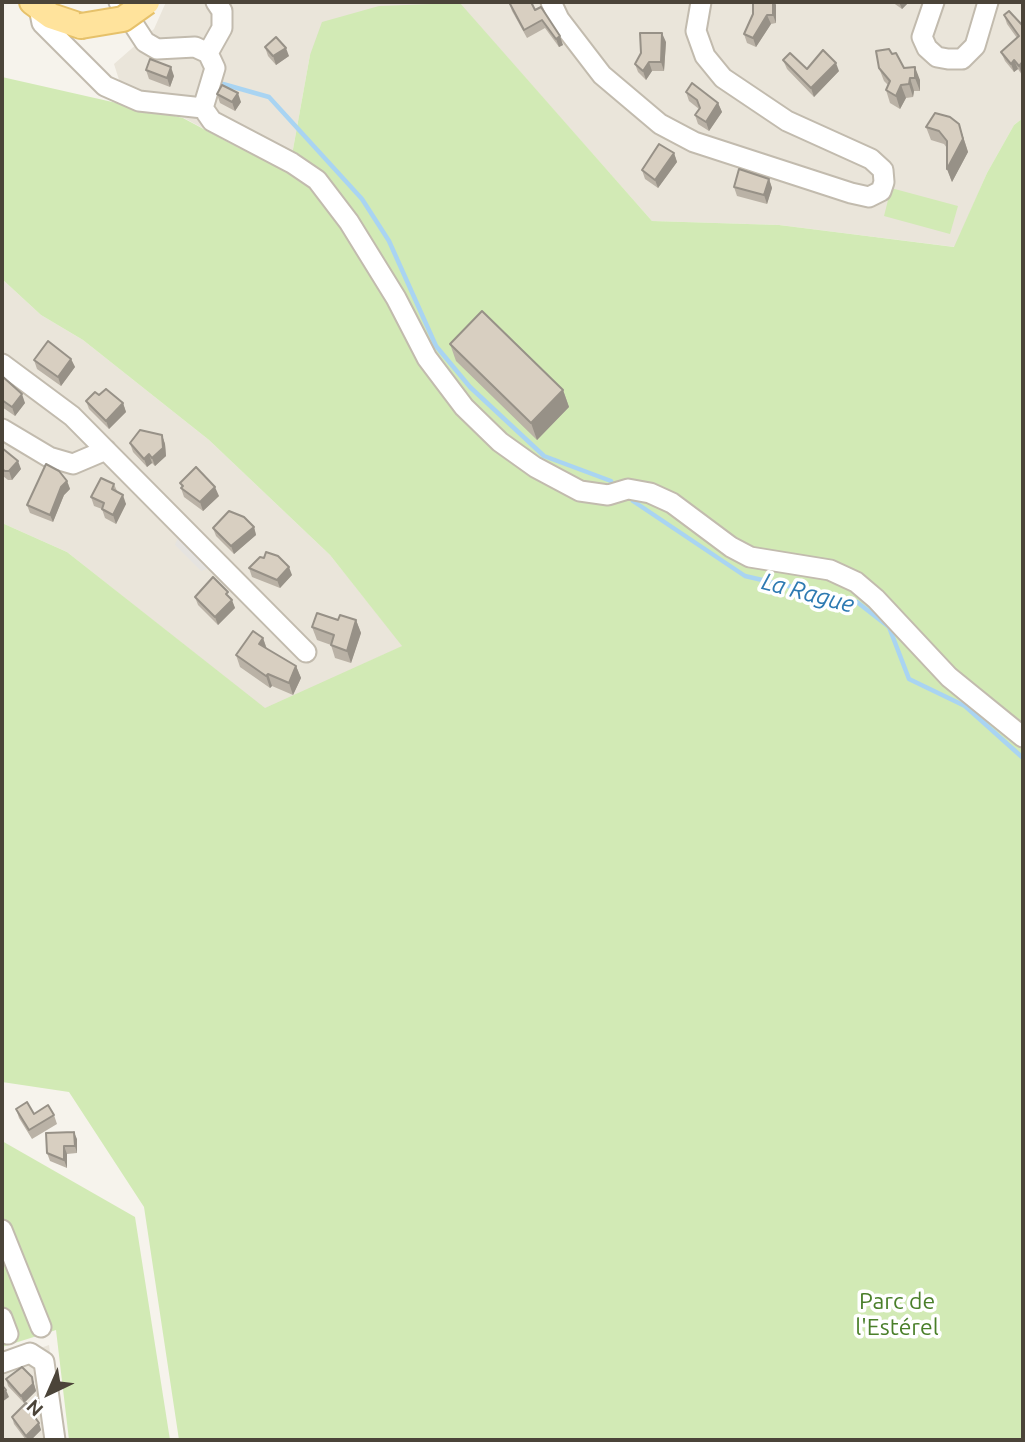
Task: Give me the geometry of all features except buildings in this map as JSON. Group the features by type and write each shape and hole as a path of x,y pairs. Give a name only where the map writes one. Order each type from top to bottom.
{"main road":[{"path":"36,5 58,19 81,26 123,19 147,2"}],"street":[{"path":"119,2 145,42 157,49 195,47 208,53 215,68 203,108"},
{"path":"208,53 222,28 222,11 216,2"},
{"path":"551,2 559,19 602,75 660,124 694,142 851,193 869,197 881,191 884,182 883,170 871,159 787,121 723,78 705,56 696,30 701,2"},
{"path":"934,2 922,37 927,48 937,57 948,60 962,59 975,46 988,2"},
{"path":"36,5 41,23 106,86 139,101 203,108 212,121 292,163 317,180 349,222 396,298 427,358 464,407 499,442 535,467 580,491 608,495 628,489 650,493 672,503 731,547 750,556 830,570 856,582 876,598 949,677 1023,737"},
{"path":"2,364 72,416 306,652"},
{"path":"2,429 49,457 74,464 106,450"},
{"path":"2,1230 41,1327"},
{"path":"2,1363 30,1353 44,1362 55,1440"}],"shaded area":[{"path":"166,2 1023,2 1023,118 1014,125 987,173 955,247 779,225 652,221 459,3 310,55 290,166 239,148 184,118 128,108 114,64 154,29"},
{"path":"2,279 41,315 83,340 209,440 330,555 403,646 265,709 67,552 2,523"},
{"path":"179,534 212,567 201,571 175,545"},
{"path":"49,1345 61,1440 2,1440 2,1362"}],"green space":[{"name":"Parc de l'Estérel","path":"460,3 652,221 779,225 954,247 987,173 1014,125 1023,118 1023,1440 179,1440 144,1207 69,1092 2,1082 2,523 67,552 265,708 402,646 330,555 209,440 83,340 41,315 2,279 2,77 183,118 239,148 290,166 310,55 322,22 379,6"},
{"path":"891,188 958,206 950,234 884,216"},
{"path":"2,1141 135,1217 170,1440 69,1440 56,1330 2,1347"}],"waterway":[{"path":"223,84 269,97 362,199 389,241 436,346 470,387 544,456 611,481"},
{"name":"La Rague","path":"633,501 745,576 857,602 889,627 909,679 965,706 1023,758"}]}
